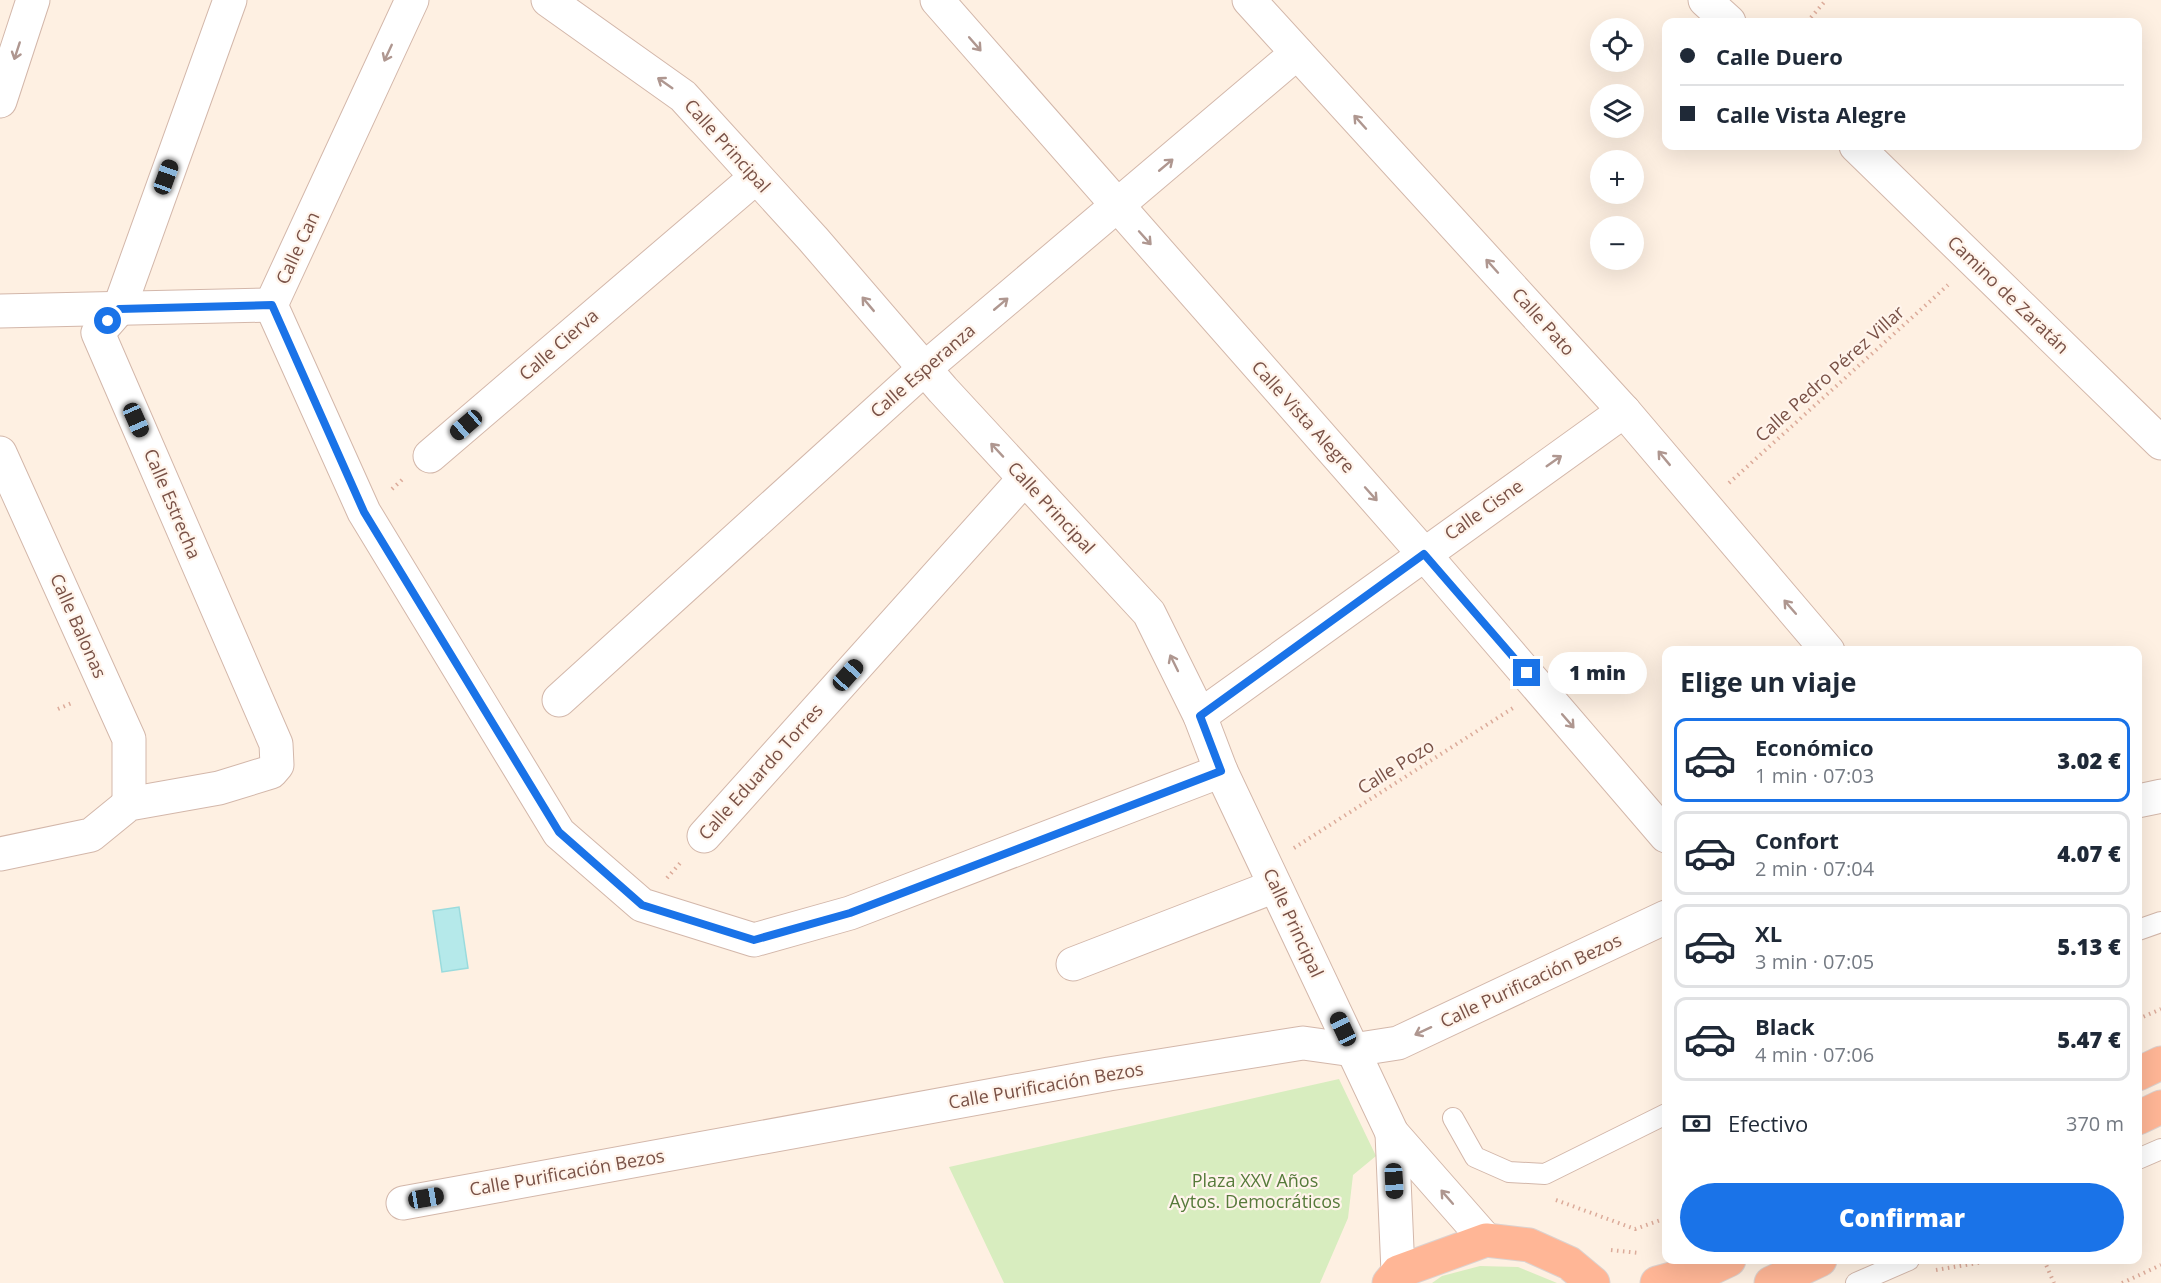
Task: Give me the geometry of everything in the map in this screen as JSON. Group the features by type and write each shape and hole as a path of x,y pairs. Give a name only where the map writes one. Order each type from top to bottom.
{"highway":[{"path":"2142,1072 2161,1063"},
{"path":"2142,1116 2161,1107"},
{"path":"1394,1278 1486,1240 1529,1245 1569,1263 1593,1283"},
{"path":"1657,1283 1720,1264"},
{"path":"1771,1283 1811,1264"}],"street":[{"path":"0,101 33,0"},
{"name":"Calle Estrecha","path":"129,804 219,788 271,772 277,765 276,744 98,333 119,309 230,0"},
{"name":"Calle Can","path":"412,0 272,305 364,512 559,832 642,905 754,940 850,913 1221,771"},
{"name":"Calle Principal","path":"548,0 683,96 755,178 813,239 924,369 1149,613 1200,716 1221,771 1392,1133 1486,1240"},
{"name":"Calle Vista Alegre","path":"937,0 1424,554 1662,831"},
{"name":"Calle Pato","path":"1250,0 1624,411 1824,646"},
{"path":"1705,0 1725,18"},
{"name":"Calle Esperanza","path":"558,700 924,369 1297,53"},
{"name":"Camino de Zaratán","path":"1860,150 2161,443"},
{"name":"Calle Cierva","path":"430,456 755,178"},
{"path":"0,311 272,305"},
{"name":"Calle Cisne","path":"1200,716 1624,411"},
{"name":"Calle Balonas","path":"0,453 129,739 129,804"},
{"name":"Calle Eduardo Torres","path":"704,836 1024,479"},
{"path":"2142,800 2161,796"},
{"path":"0,854 91,835 129,804"},
{"path":"1073,964 1270,876"},
{"name":"Calle Purificación Bezos","path":"403,1203 1098,1076 1280,1046 1303,1043 1353,1050 1398,1043 1662,919"},
{"name":"Calle Principal","path":"1392,1133 1394,1278"}],"lane":[{"path":"2142,929 2161,922"},
{"path":"1453,1118 1475,1157 1509,1172 1545,1174 1662,1116"},
{"path":"2142,1157 2161,1149"},
{"path":"1856,1283 1900,1264"}],"path":[{"path":"1810,18 1826,0"},
{"name":"Calle Pedro Pérez Villar","path":"1704,506 1974,261"},
{"path":"364,512 430,456"},
{"name":"Calle Pozo","path":"1270,876 1542,690"},
{"name":"Calle Eduardo Torres","path":"642,905 704,836"},
{"path":"2142,1017 2161,1009"},
{"path":"1545,1174 1556,1201 1635,1229 1662,1219"},
{"path":"1925,1272 1972,1264"},
{"path":"2046,1264 2054,1283"},
{"path":"2122,1283 2161,1265"}],"green space":[{"name":"Plaza XXV Años Aytos. Democráticos","path":"1339,1079 1376,1156 1353,1175 1348,1218 1320,1283 1004,1283 949,1167"},
{"path":"1480,1266 1518,1267 1557,1283 1432,1283 1442,1276"}],"water":[{"path":"459,907 468,968 442,972 433,911"}],"route":[{"path":"108,321 119,309 272,305 364,512 559,832 642,905 754,940 850,913 1221,771 1200,716 1424,554 1527,673"}]}
